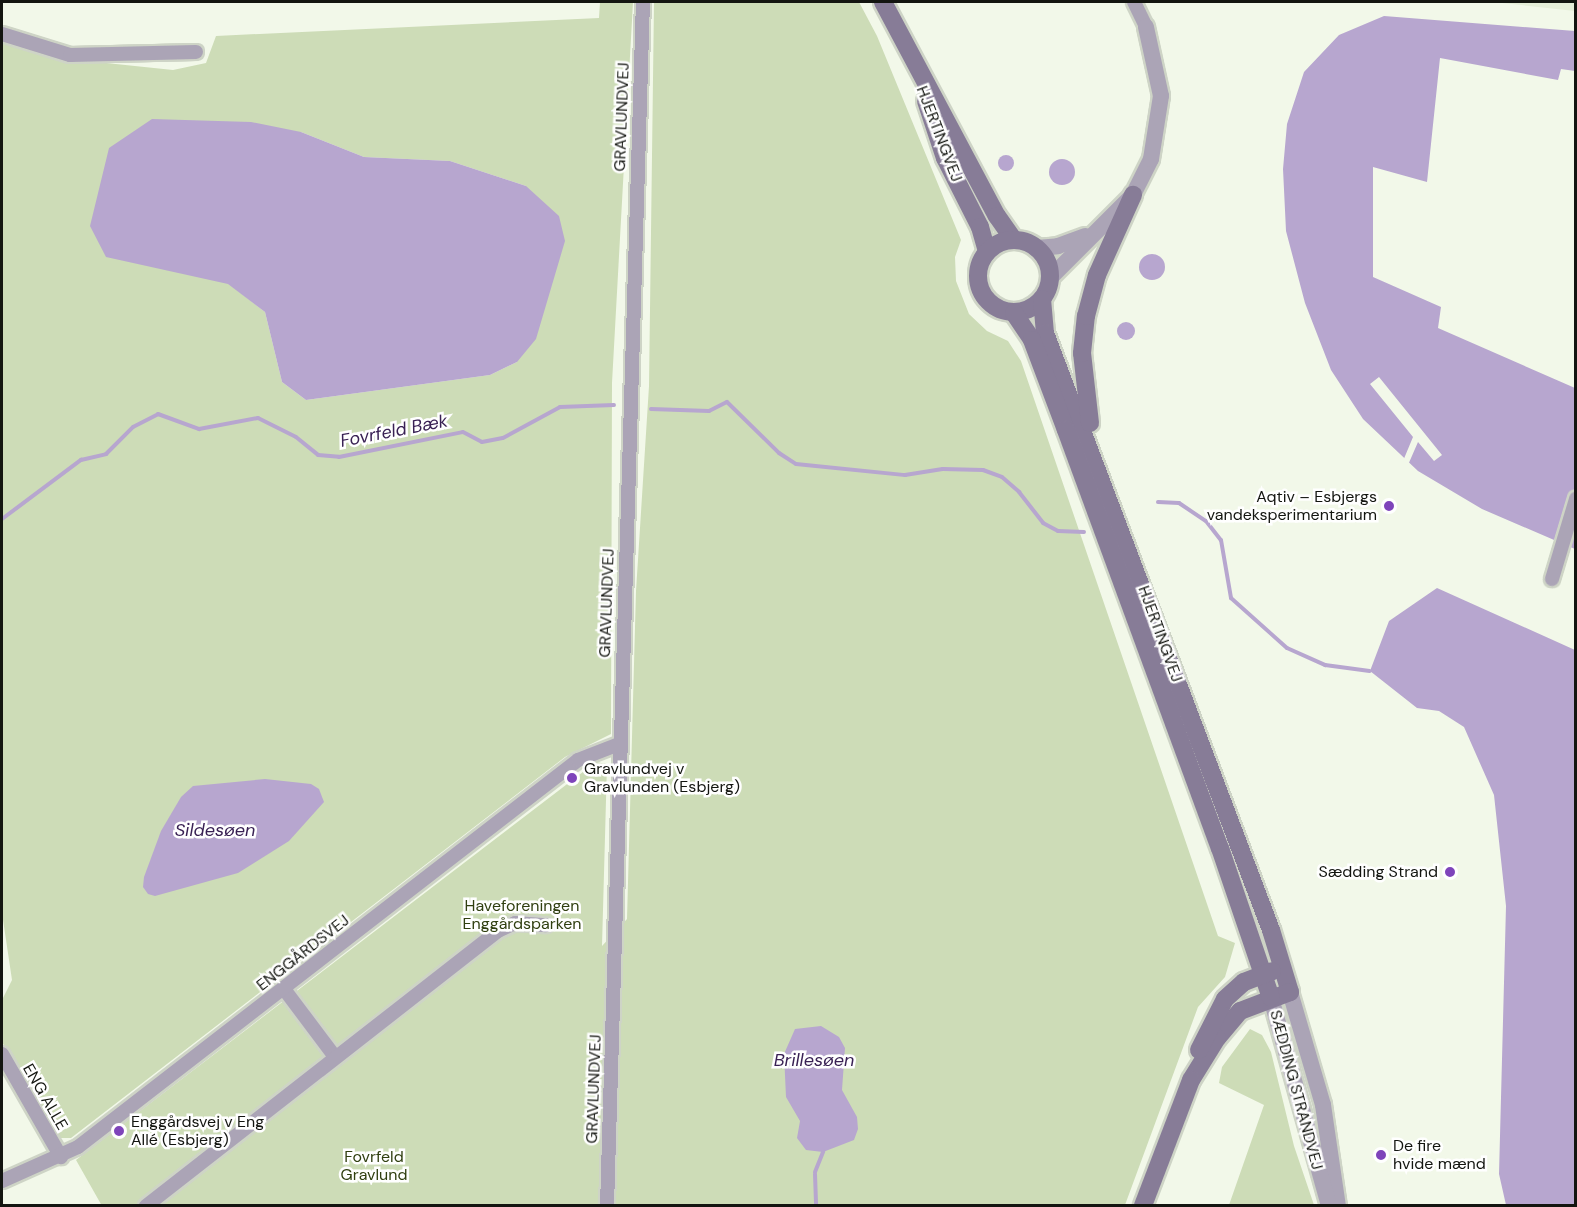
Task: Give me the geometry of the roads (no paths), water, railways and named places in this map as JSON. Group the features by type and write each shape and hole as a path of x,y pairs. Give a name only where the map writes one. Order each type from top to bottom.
{"main road":[{"name":"HJERTINGVEJ","path":"883,2 1014,240"},
{"name":"HJERTINGVEJ","path":"907,48 945,158 980,227 987,252"},
{"path":"1128,548 1085,402 1082,352 1086,316 1098,275 1133,195"},
{"path":"1014,240 1037,248 1049,267 1050,278 1042,299 1024,311 1014,313 992,305 984,296 978,274 987,252 1014,240"},
{"name":"HJERTINGVEJ","path":"1042,299 1046,333 1128,548 1282,967"},
{"name":"HJERTINGVEJ","path":"1014,313 1032,340 1220,848 1262,974"},
{"path":"1143,1206 1210,1023 1225,999 1244,982 1282,967"},
{"name":"SÆDDING STRANDVEJ","path":"1282,967 1290,992"},
{"name":"SÆDDING STRANDVEJ","path":"1262,974 1270,998"},
{"path":"1191,1080 1228,1022 1240,1011 1290,992"}],"street":[{"name":"GRAVLUNDVEJ","path":"607,1206 619,744 643,2"},
{"path":"1050,278 1094,231 1133,195 1151,159 1158,131 1161,96 1146,27 1134,2"},
{"path":"2,34 70,55 196,52"},
{"path":"1037,248 1058,246 1094,231"},
{"path":"1552,579 1575,499"},
{"name":"ENGGÅRDSVEJ","path":"2,1181 78,1147 579,760 598,749 619,744"},
{"path":"146,1206 498,932 514,923 546,924"},
{"path":"284,988 335,1057"},
{"name":"SÆDDING STRANDVEJ","path":"1290,992 1323,1105 1338,1206"},
{"name":"SÆDDING STRANDVEJ","path":"1270,998 1329,1206"},
{"name":"ENG ALLE","path":"2,1054 61,1156"},
{"path":"1290,1063 1311,1097 1323,1105 1303,1115"}],"water":[{"path":"1384,16 1575,31 1575,71 1561,69 1558,80 1440,58 1427,182 1373,167 1373,277 1441,307 1438,328 1575,388 1575,549 1482,509 1418,471 1363,419 1331,370 1305,303 1286,231 1283,169 1287,124 1304,72 1339,35"},
{"path":"152,119 251,122 301,132 364,157 450,161 526,186 559,216 565,241 536,339 517,362 490,375 306,400 282,382 265,312 228,284 106,257 90,226 109,148"},
{"path":"1006,155 1014,163 1006,171 998,163"},
{"path":"1062,159 1071,163 1075,172 1071,181 1062,185 1053,181 1049,172 1053,163"},
{"path":"1152,254 1161,258 1165,267 1161,276 1152,280 1143,276 1139,267 1143,258"},
{"path":"1126,322 1132,325 1135,331 1132,337 1126,340 1120,337 1117,331 1120,325"},
{"path":"1437,588 1575,650 1575,1205 1506,1205 1499,1174 1506,906 1494,795 1464,727 1439,711 1417,708 1370,671 1389,621"},
{"name":"Sildesøen","path":"265,779 311,784 319,789 324,802 289,841 238,873 155,896 148,894 143,887 144,877 161,831 181,797 193,786"},
{"name":"Brillesøen","path":"821,1026 839,1037 845,1048 842,1090 857,1117 858,1129 854,1140 823,1152 806,1150 797,1138 800,1121 786,1097 784,1054 795,1029"}],"waterway":[{"name":"Fovrfeld Bæk","path":"651,409 709,411 727,402 779,453 796,464 905,475 943,469 983,470 1002,477 1019,492 1043,523 1058,531 1084,532"},
{"name":"Fovrfeld Bæk","path":"2,519 81,460 106,454 133,427 158,414 199,429 258,418 296,437 318,455 339,457 463,432 482,442 503,438 560,407 614,405"},
{"name":"Fovrfeld Bæk","path":"1158,502 1179,503 1206,521 1221,540 1231,598 1287,648 1325,665 1370,671"},
{"path":"815,1172 823,1152"},
{"path":"815,1174 816,1206"}],"place":[{"name":"Aqtiv – Esbjergs vandeksperimentarium","path":"1389,506"},
{"name":"Gravlundvej v Gravlunden (Esbjerg)","path":"572,778"},
{"name":"Sædding Strand","path":"1450,872"},
{"name":"Enggårdsvej v Eng Allé (Esbjerg)","path":"119,1131"},
{"name":"De fire hvide mænd","path":"1381,1155"}],"park label":[{"name":"Haveforeningen Enggårdsparken","path":"522,915"},
{"name":"Fovrfeld Gravlund","path":"374,1166"}]}
